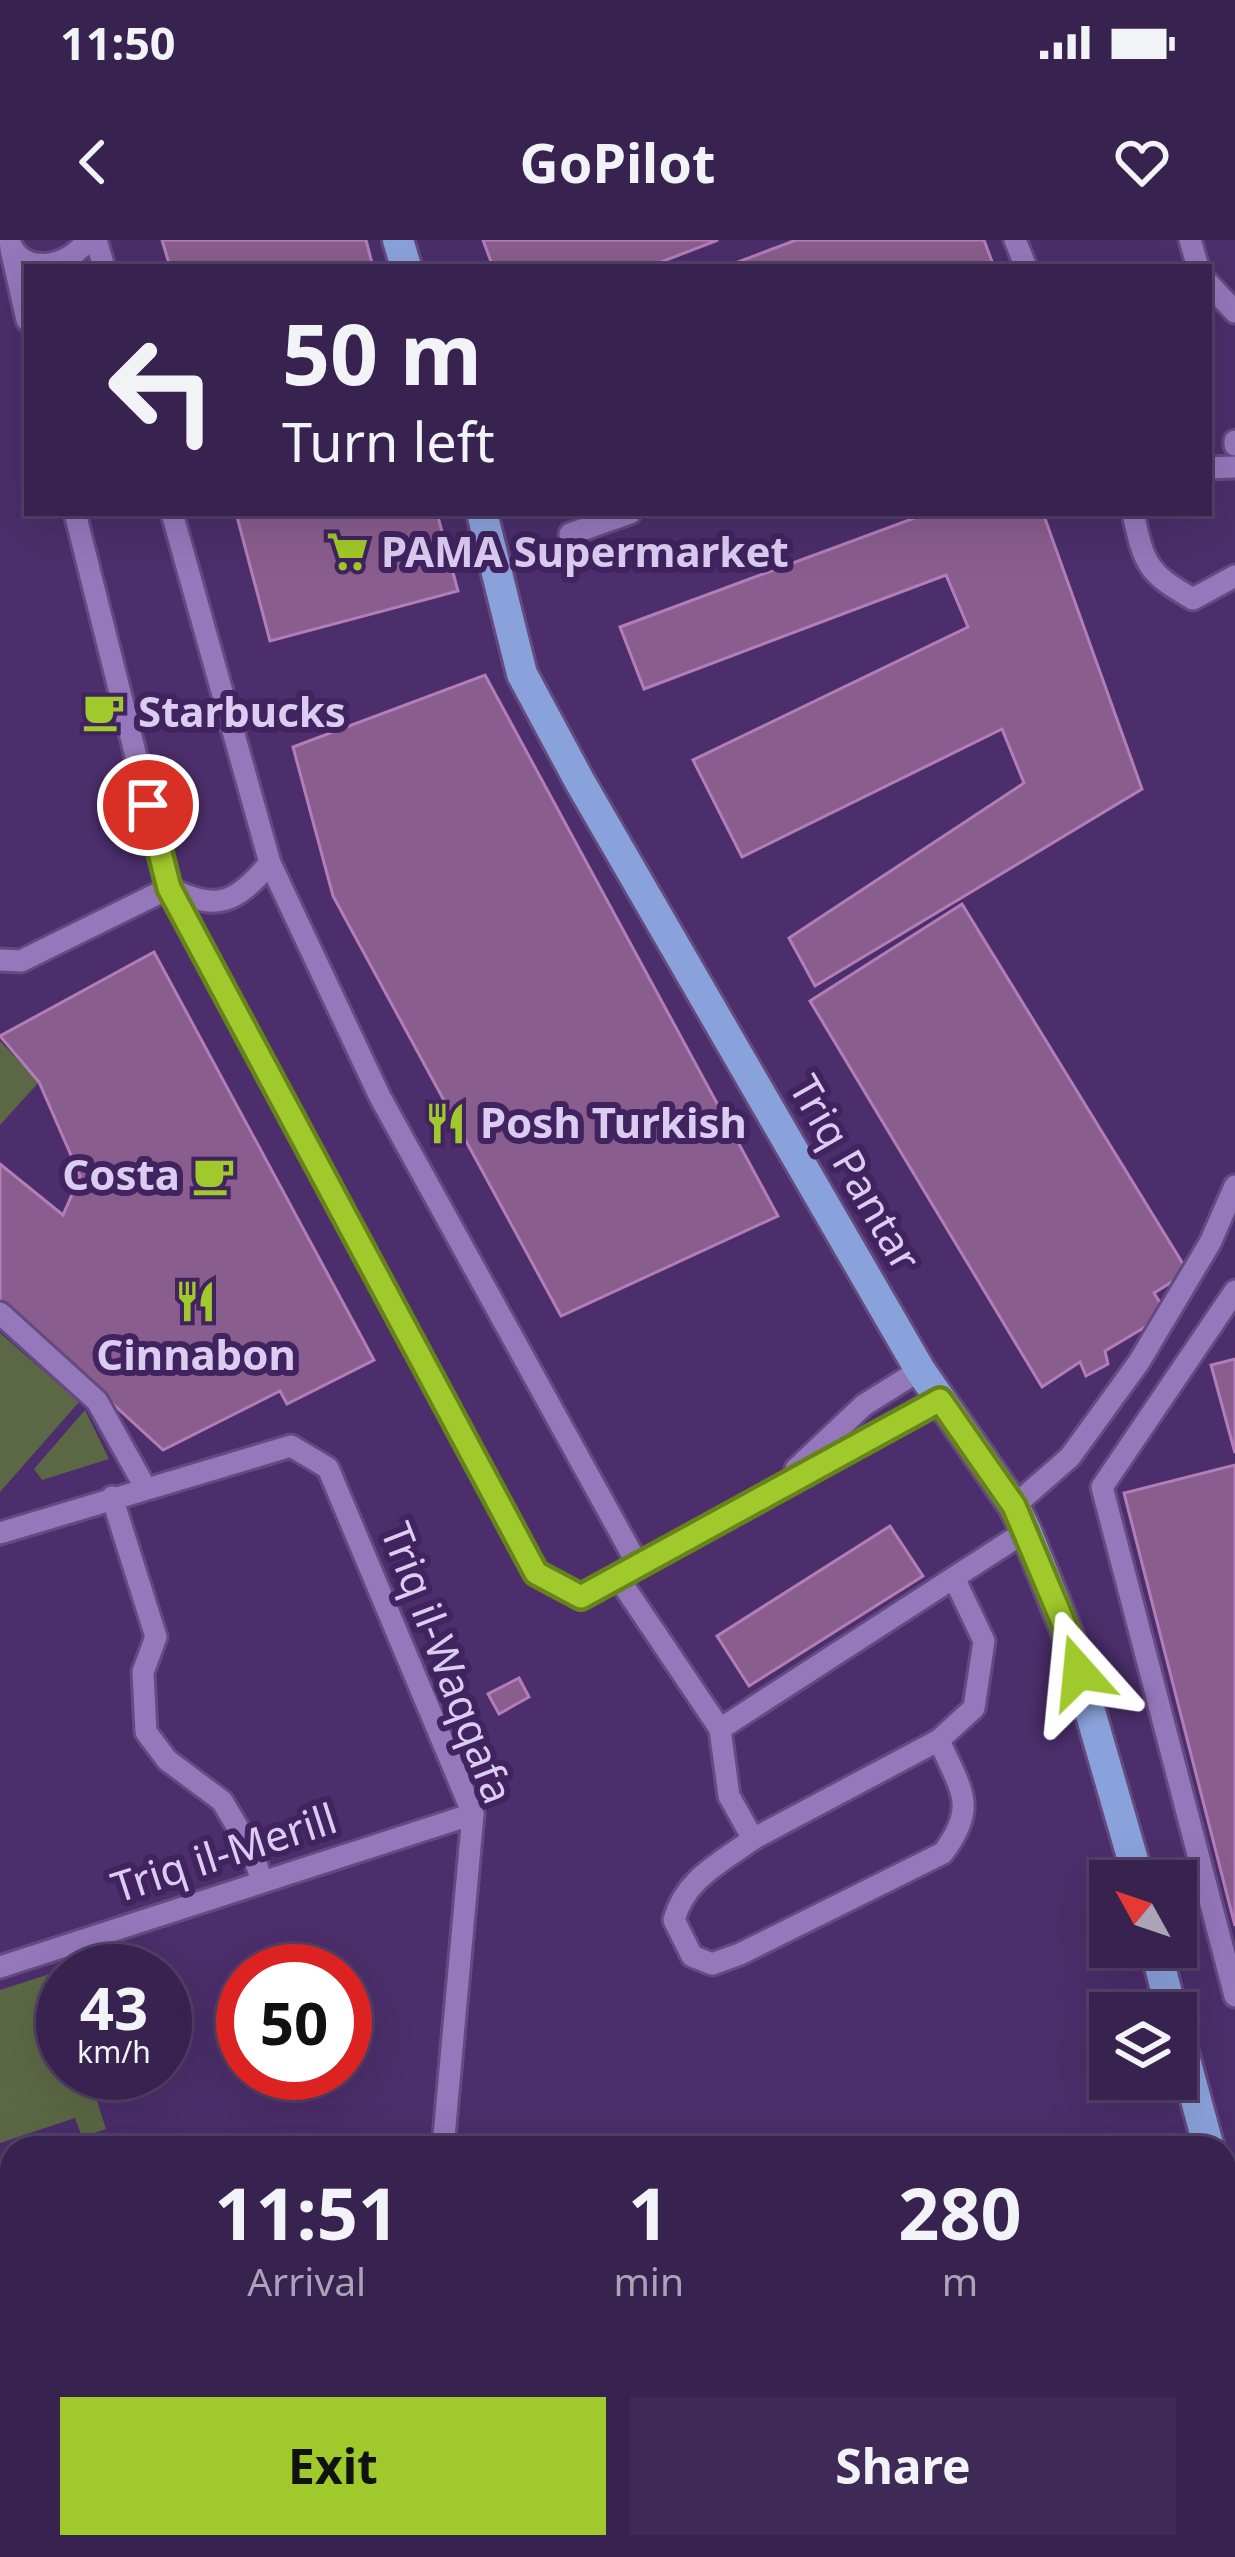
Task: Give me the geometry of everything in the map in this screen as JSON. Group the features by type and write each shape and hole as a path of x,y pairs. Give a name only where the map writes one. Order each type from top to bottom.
{"main road":[{"name":"Triq Pantar","path":"483,516 522,674 920,1370 1020,1519 1068,1634 1132,1860"},
{"path":"1196,2100 1206,2136"}],"street":[{"path":"58,264 69,261 92,240"},
{"path":"10,244 39,264"},
{"path":"10,244 24,307"},
{"path":"1212,287 1235,312"},
{"path":"76,516 169,888 536,1573 581,1597 940,1400"},
{"path":"173,516 270,863 380,1097 638,1564"},
{"path":"570,534 621,516"},
{"path":"1134,516 1143,560 1160,580 1193,599 1235,576"},
{"path":"169,888 194,901 221,904 249,888 270,863"},
{"path":"0,960 21,961 169,888"},
{"path":"720,1730 955,1580 1020,1519 1070,1457 1169,1315 1210,1243 1235,1186"},
{"path":"1102,1486 1235,1292"},
{"path":"0,1313 97,1401 145,1487 0,1533"},
{"path":"773,1490 864,1405 920,1370"},
{"name":"Triq il-Waqqafa","path":"145,1487 291,1446 328,1468 473,1814 443,2136"},
{"path":"1070,1457 1102,1486 1235,1996"},
{"path":"112,1497 156,1637 142,1672 146,1732 166,1760 222,1801 253,1853 262,1882"},
{"path":"617,1576 720,1730 729,1796 753,1839"},
{"path":"939,1740 966,1805 960,1829 943,1852 740,1954 712,1964 692,1956 674,1920 681,1897 694,1880 753,1839 939,1740 974,1708 984,1641 955,1580"},
{"name":"Triq il-Merill","path":"0,1967 473,1814"}],"green space":[{"path":"0,1041 39,1082 0,1125"},
{"path":"0,1333 79,1402 0,1492"},
{"path":"85,1410 109,1459 42,1480 34,1469"},
{"path":"36,1978 36,2100 97,2100 106,2129 82,2136 75,2118 21,2136 0,2136 0,1990"}],"building":[{"path":"162,240 366,240 372,264 169,264"},
{"path":"483,240 718,240 656,264 492,264"},
{"path":"796,240 984,240 993,264 733,264"},
{"name":"PAMA Supermarket","path":"237,516 438,516 458,591 270,641"},
{"path":"920,516 1044,516 1142,789 815,986 789,938 1024,783 1002,729 742,857 693,760 968,627 946,575 644,689 620,627"},
{"path":"485,675 778,1216 561,1316 333,896 293,747"},
{"path":"962,904 1188,1272 1154,1293 1167,1314 1105,1351 1108,1364 1086,1376 1080,1362 1042,1387 810,1001"},
{"path":"154,952 374,1360 287,1404 280,1391 163,1450 0,1300 0,1164 63,1215 80,1176 39,1082 0,1036"},
{"path":"1235,1359 1235,1453 1211,1365"},
{"path":"1235,1465 1235,1926 1124,1493"},
{"path":"890,1526 923,1576 749,1686 717,1636"},
{"path":"519,1678 529,1697 499,1714 488,1694"}],"place":[{"name":"PAMA Supermarket","path":"347,552"},
{"name":"Starbucks","path":"104,712"},
{"name":"Posh Turkish","path":"446,1123"},
{"name":"Costa","path":"214,1175"},
{"name":"Cinnabon","path":"196,1301"}],"route":[{"path":"148,805 169,888 536,1573 581,1597 940,1400 1014,1506 1068,1634 1079,1672"}]}
